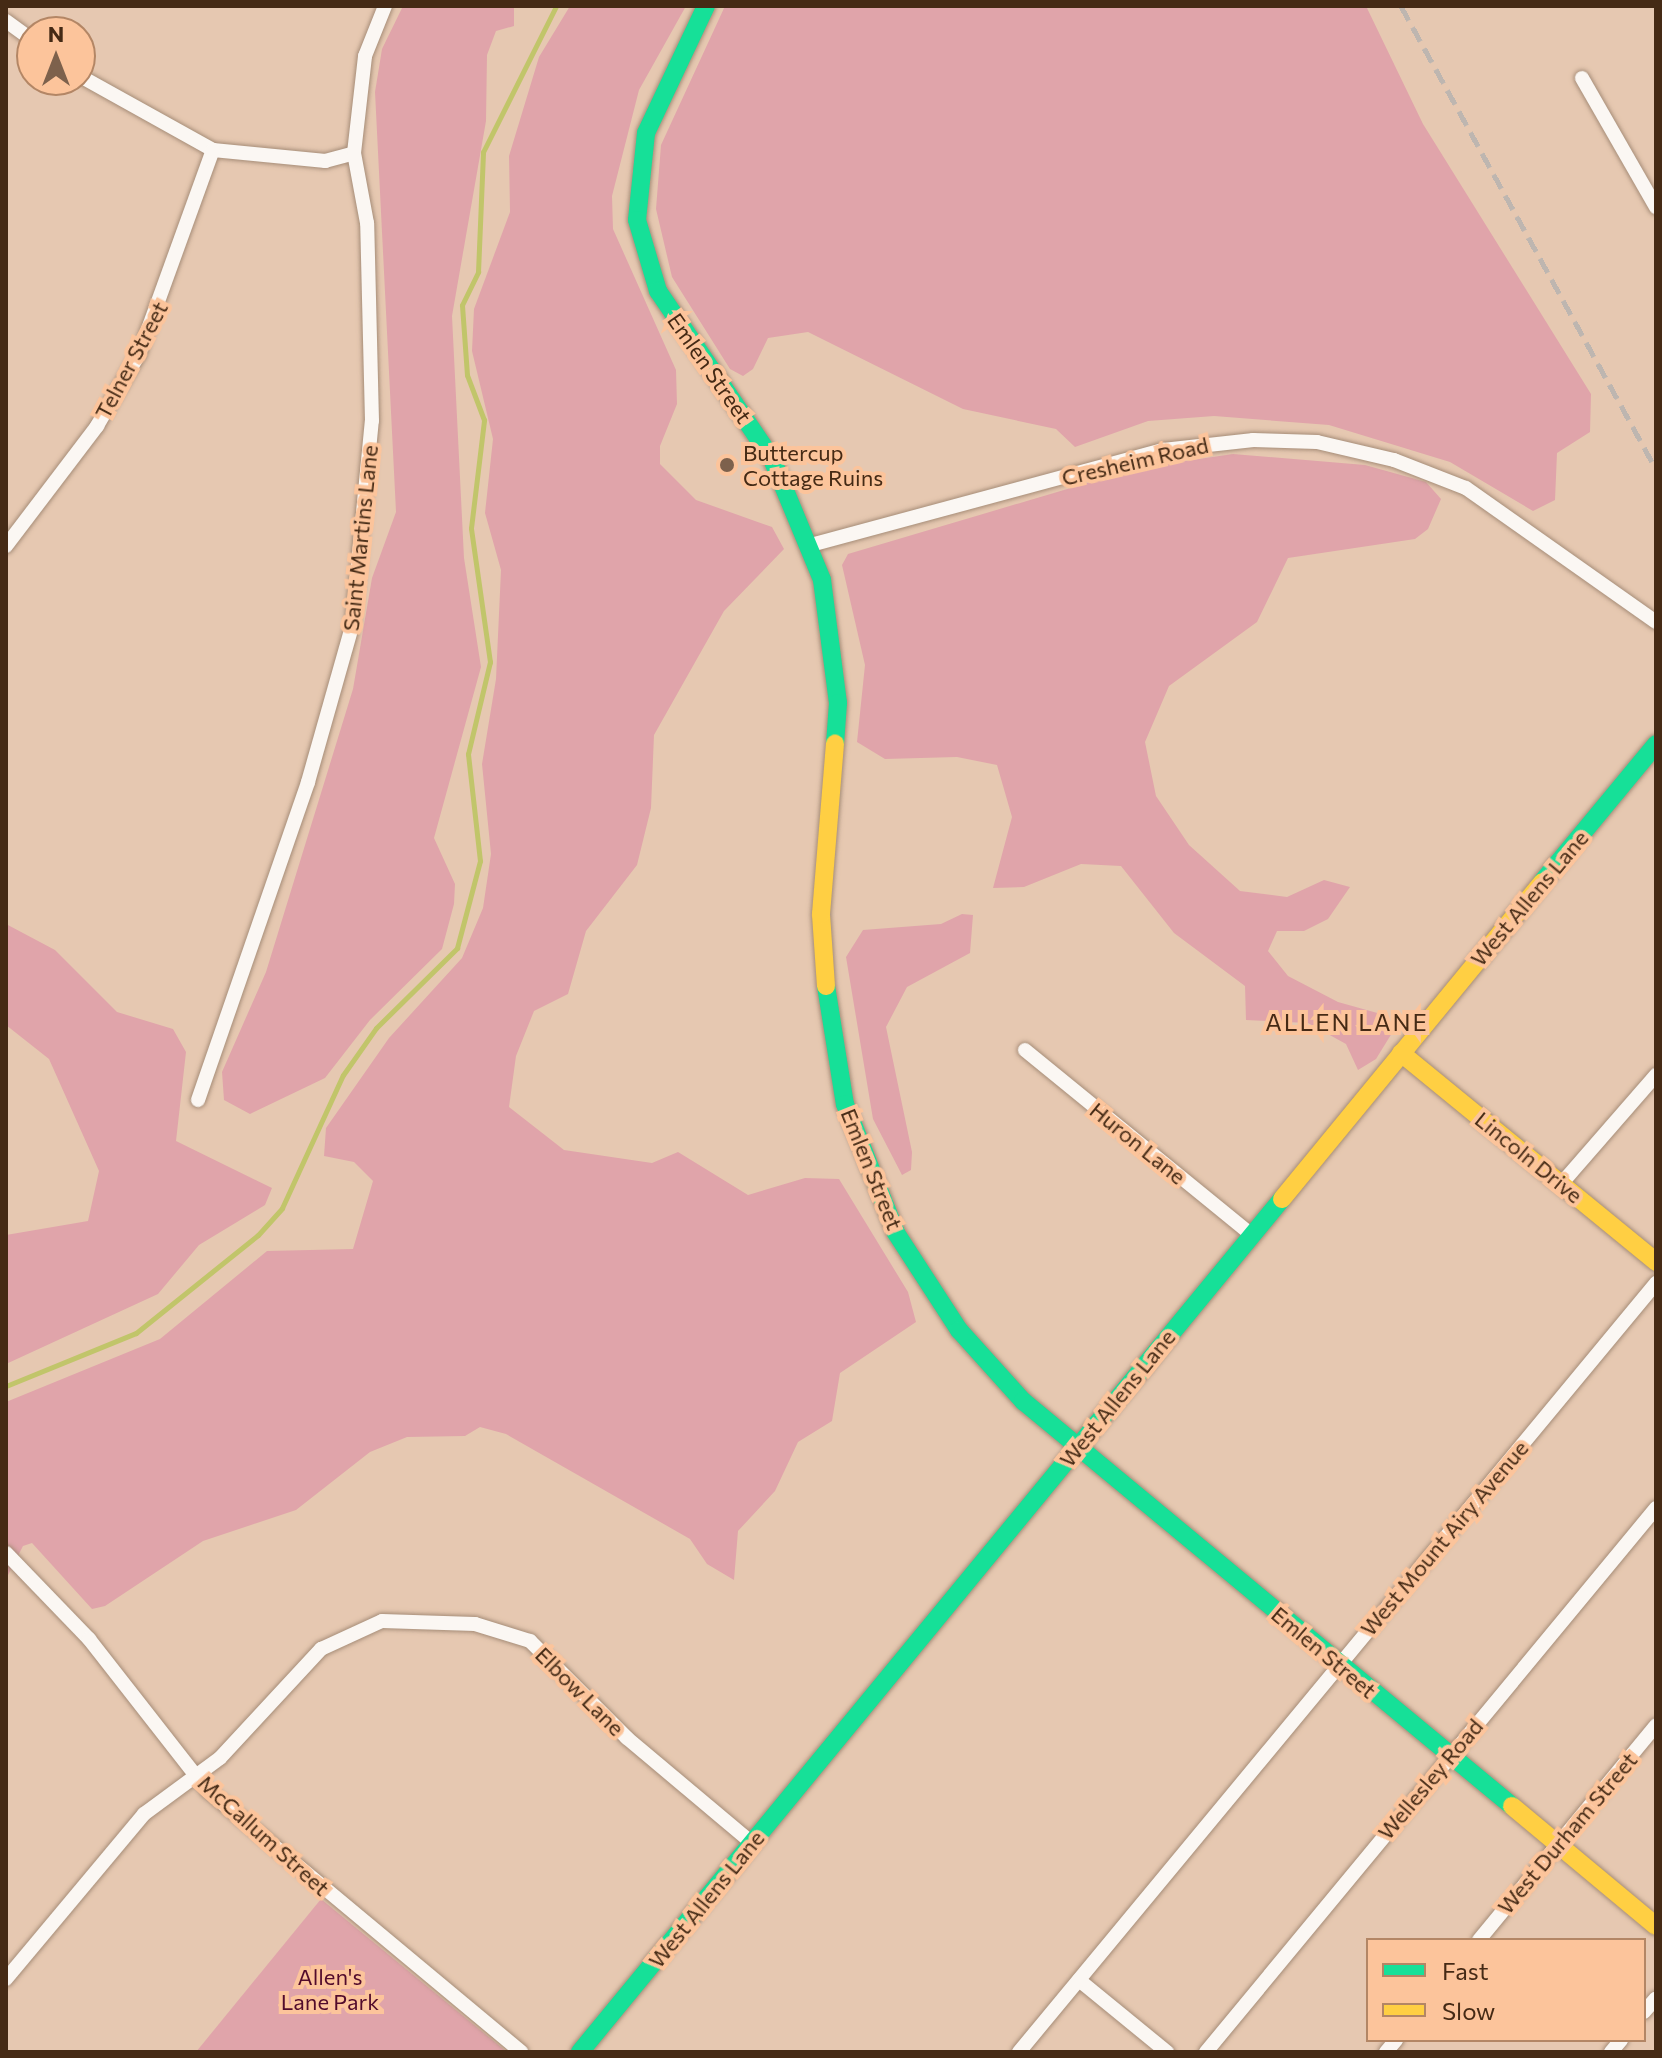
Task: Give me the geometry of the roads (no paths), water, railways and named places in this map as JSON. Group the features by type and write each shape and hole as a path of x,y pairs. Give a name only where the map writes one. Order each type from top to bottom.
{"main road":[{"name":"Emlen Street","path":"706,6 648,127 635,204 650,273 669,312 761,441 811,545 837,677 821,937 845,1104 884,1207 926,1283 991,1368 1076,1448 1656,1926"},
{"name":"West Allens Lane","path":"580,2052 1656,744"},
{"name":"Lincoln Drive","path":"1401,1053 1656,1262"}],"street":[{"name":"Saint Martins Lane","path":"198,1100 308,782 354,616 372,421 367,223 354,153 365,56 385,6"},
{"path":"1582,78 1656,207"},
{"path":"96,85 213,150 325,161 354,153"},
{"name":"Telner Street","path":"6,546 133,365 167,292 213,150"},
{"name":"Cresheim Road","path":"811,545 1163,450 1307,441 1374,453 1466,488 1656,622"},
{"name":"Huron Lane","path":"1025,1050 1252,1235"},
{"path":"1561,1184 1656,1075"},
{"name":"West Mount Airy Avenue","path":"1019,2052 1656,1283"},
{"name":"Wellesley Road","path":"1206,2052 1656,1508"},
{"name":"McCallum Street","path":"6,1553 48,1594 195,1776 521,2052"},
{"name":"Elbow Lane","path":"6,1979 128,1829 195,1776 334,1640 395,1619 451,1620 502,1629 543,1651 627,1738 752,1843"},
{"name":"West Durham Street","path":"1481,1938 1656,1725"},
{"path":"1079,1980 1167,2052"}],"waterway":[{"path":"6,1386 136,1333 258,1235 282,1208 343,1075 376,1028 457,948 480,861 468,754 490,662 471,528 484,420 467,375 462,305 478,272 483,152 556,6"}],"railway":[{"path":"1401,6 1656,469"}],"place":[{"name":"Buttercup Cottage Ruins","path":"727,465"}],"district":[{"name":"ALLEN LANE","path":"1347,1022"}],"park label":[{"name":"Allen's Lane Park","path":"330,1988"}]}
